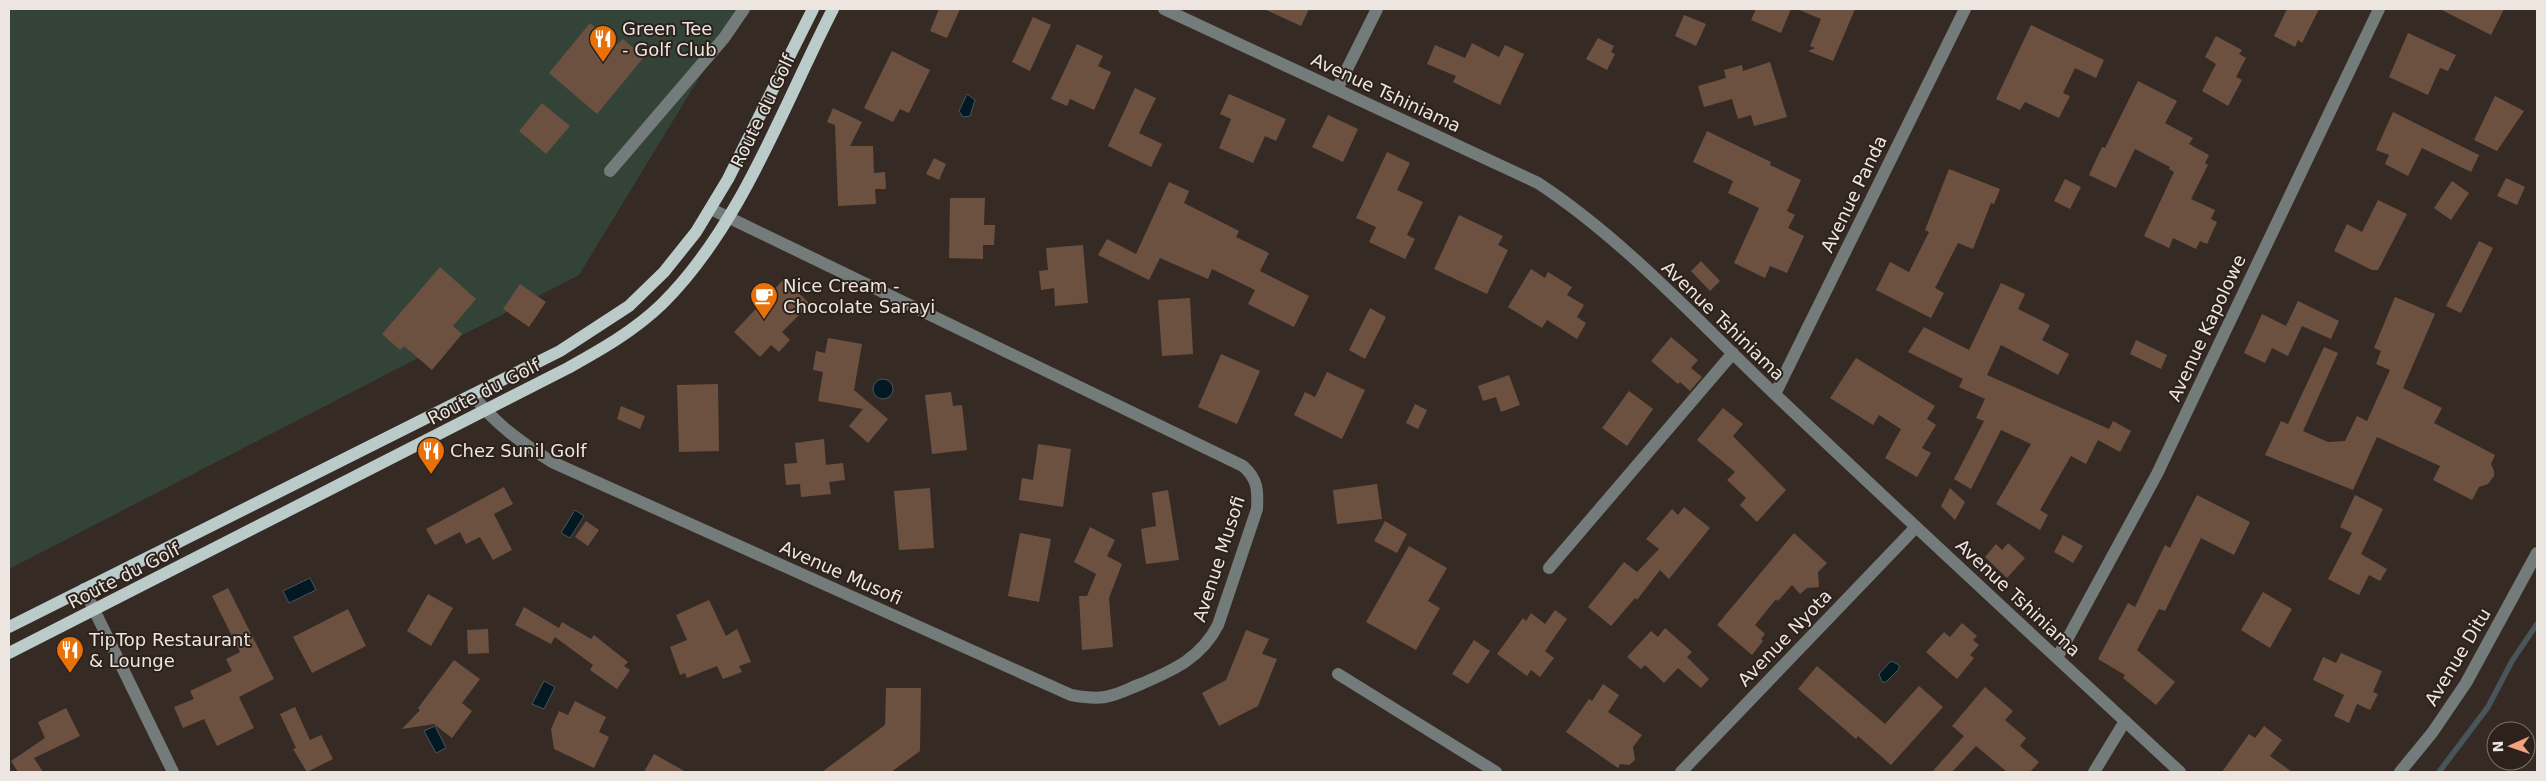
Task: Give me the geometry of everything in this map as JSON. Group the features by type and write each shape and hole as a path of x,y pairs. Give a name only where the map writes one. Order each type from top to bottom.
{"main road":[{"path":"9,626 560,351 629,306 664,272 711,209 813,9"},
{"name":"Route du Golf","path":"9,653 485,411 568,368 624,336 661,305 676,289 728,218 833,9"}],"street":[{"path":"610,171 724,38 744,9"},
{"name":"Avenue Tshiniama","path":"1164,9 1538,183 1564,200 1597,226 1916,527 2180,772"},
{"path":"1337,90 1377,9"},
{"name":"Avenue Panda","path":"1775,394 1965,9"},
{"name":"Avenue Kapolowe","path":"2057,658 2157,474 2379,9"},
{"name":"Avenue Musofi","path":"473,395 485,411 515,438 552,462 1071,695 1087,698 1105,697 1174,670 1198,653 1211,638 1218,625 1257,509 1258,491 1256,479 1251,473 1243,466 711,209"},
{"path":"1549,568 1733,354"},
{"name":"Avenue Nyota","path":"1680,772 1916,527"},
{"name":"Avenue Ditu","path":"2400,772 2432,733 2466,683 2537,553"},
{"path":"84,589 173,772"},
{"path":"1338,674 1496,772"},
{"path":"2094,772 2125,721"}],"green space":[{"path":"9,9 741,9 579,275 9,569"}],"water":[{"path":"967,94 975,100 970,116 963,117 959,111"},
{"path":"883,379 890,382 893,389 890,396 883,399 876,396 873,389 876,382"},
{"path":"575,510 584,516 570,538 561,533"},
{"path":"310,578 316,590 289,603 283,591"},
{"path":"1891,661 1899,665 1899,669 1886,682 1882,682 1879,674"},
{"path":"544,681 555,687 544,709 532,704"},
{"path":"435,726 446,748 436,753 424,731"}],"building":[{"path":"939,9 960,9 947,38 930,31"},
{"path":"1264,9 1309,9 1301,26"},
{"path":"1756,9 1791,9 1781,33 1751,20"},
{"path":"1797,9 1855,9 1833,61 1808,51 1815,48 1810,46 1821,19"},
{"path":"2287,9 2319,9 2302,43 2298,40 2295,47 2274,36"},
{"path":"2440,9 2504,9 2491,35"},
{"path":"1684,15 1706,24 1696,46 1675,36"},
{"path":"1033,17 1051,25 1030,71 1012,62"},
{"path":"590,23 616,45 623,39 644,57 597,114 549,73"},
{"path":"2031,25 2104,60 2096,78 2075,68 2063,93 2070,96 2059,118 2025,102 2020,110 1996,99"},
{"path":"2408,33 2456,55 2448,71 2440,68 2428,95 2389,77"},
{"path":"2216,36 2242,50 2239,54 2246,58 2236,77 2242,80 2228,106 2202,91 2216,64 2205,57"},
{"path":"1598,38 1614,46 1611,52 1615,54 1607,70 1586,59"},
{"path":"1472,43 1499,57 1505,45 1524,54 1500,105 1453,82 1456,76 1427,64 1435,45 1465,58"},
{"path":"1077,44 1103,56 1098,66 1111,72 1094,110 1070,99 1067,106 1051,99"},
{"path":"892,51 930,70 909,113 900,109 893,122 864,108"},
{"path":"1770,62 1787,117 1754,126 1751,115 1738,119 1732,99 1704,107 1698,86 1726,78 1724,70 1742,65 1743,71"},
{"path":"2138,81 2177,101 2165,123 2193,138 2189,144 2209,155 2205,163 2208,165 2191,199 2215,210 2211,219 2217,222 2207,244 2200,241 2196,249 2173,238 2169,248 2144,236 2174,172 2169,169 2170,167 2135,149 2116,188 2089,175 2102,147 2105,148"},
{"path":"1135,88 1156,98 1139,133 1162,144 1151,167 1108,146"},
{"path":"1229,94 1286,119 1276,141 1265,136 1253,163 1219,148 1231,119 1220,114"},
{"path":"2495,96 2524,111 2497,151 2474,140"},
{"path":"542,103 570,126 546,154 519,131"},
{"path":"833,108 862,122 850,146 873,146 874,173 885,172 886,189 875,189 876,204 838,206 835,125 827,122"},
{"path":"2393,112 2479,155 2471,172 2422,148 2408,176 2385,164 2389,155 2376,150"},
{"path":"1328,115 1358,129 1343,162 1312,147"},
{"path":"1707,131 1771,162 1770,165 1801,180 1787,211 1795,215 1788,228 1804,236 1787,273 1770,266 1765,278 1734,263 1759,208 1728,193 1733,181 1693,162"},
{"path":"1387,152 1410,163 1397,190 1423,202 1407,235 1415,239 1405,259 1369,242 1376,227 1356,218"},
{"path":"934,158 946,164 939,180 926,174"},
{"path":"1949,169 2000,189 1994,204 1991,203 1973,249 1958,243 1935,288 1944,293 1931,318 1876,290 1890,262 1909,272 1929,232 1925,230"},
{"path":"2506,178 2525,187 2517,205 2497,196"},
{"path":"2065,179 2081,187 2070,209 2054,201"},
{"path":"2452,181 2469,193 2451,220 2434,208"},
{"path":"1169,182 1189,191 1184,203 1239,231 1236,237 1269,253 1260,271 1309,296 1294,327 1248,304 1255,290 1212,269 1208,279 1160,258 1149,280 1098,255 1107,239 1136,254"},
{"path":"950,198 985,198 984,225 995,225 994,245 983,245 983,259 949,258"},
{"path":"2378,200 2407,214 2378,270 2372,270 2334,251 2347,224 2362,232"},
{"path":"1459,215 1503,236 1498,245 1508,250 1487,294 1434,269"},
{"path":"2479,241 2493,248 2461,313 2446,306"},
{"path":"1083,245 1088,303 1055,306 1054,288 1041,290 1039,271 1048,270 1046,248"},
{"path":"1701,261 1720,281 1710,291 1691,271"},
{"path":"440,267 476,299 453,326 462,334 432,370 404,346 400,350 382,334"},
{"path":"1531,269 1545,278 1548,272 1572,287 1567,295 1584,305 1577,317 1586,323 1577,339 1547,320 1542,328 1508,307"},
{"path":"784,279 810,304 782,332 790,340 779,352 771,345 760,357 734,332"},
{"path":"2001,283 2025,294 2018,309 2050,325 2042,340 2069,354 2058,375 2001,345 1987,375 2109,429 2113,421 2131,431 2120,452 2098,440 2086,464 2071,456 2040,510 2048,515 2040,530 1996,504 2031,444 2001,430 1971,489 1954,479 1984,421 1976,418 1985,399 1959,387 1963,379 1908,352 1924,327 1969,350"},
{"path":"520,284 546,302 529,327 503,309"},
{"path":"2395,297 2435,314 2403,388 2442,408 2434,423 2495,455 2491,464 2494,476 2488,484 2479,487 2472,500 2433,480 2440,466 2377,437 2353,490 2265,455 2281,421 2288,424 2324,347 2338,353 2303,431 2328,442 2345,441 2357,416 2367,421 2390,370 2376,364 2381,351 2374,348"},
{"path":"1190,298 1193,354 1162,356 1158,300"},
{"path":"2298,301 2339,321 2331,339 2302,326 2288,356 2272,348 2265,363 2244,353 2262,314 2286,326"},
{"path":"1370,308 1386,317 1365,359 1349,350"},
{"path":"1671,337 1698,360 1691,368 1702,377 1690,391 1680,382 1678,384 1651,361"},
{"path":"828,338 862,344 854,390 888,419 868,443 849,426 863,409 818,401 823,372 813,370 816,351 825,353"},
{"path":"2136,340 2167,355 2161,369 2130,354"},
{"path":"1221,354 1260,371 1237,424 1198,407"},
{"path":"1856,358 1935,406 1927,419 1936,425 1922,448 1931,453 1917,477 1885,458 1901,429 1879,415 1873,425 1830,398"},
{"path":"1327,372 1365,390 1342,439 1294,415 1305,392 1315,397"},
{"path":"1509,375 1520,405 1501,412 1496,397 1483,401 1478,386"},
{"path":"718,384 719,451 679,452 677,385"},
{"path":"1629,391 1653,409 1627,446 1602,428"},
{"path":"951,392 953,406 962,405 967,450 932,454 925,395"},
{"path":"1415,404 1427,410 1418,429 1406,423"},
{"path":"621,406 645,416 640,429 617,419"},
{"path":"1723,408 1743,424 1733,436 1786,490 1757,522 1740,505 1746,498 1727,480 1735,472 1697,440"},
{"path":"824,439 826,465 843,463 845,480 829,482 831,494 801,497 800,484 786,485 784,464 797,463 795,443"},
{"path":"1038,444 1071,449 1063,507 1019,500 1022,478 1033,480"},
{"path":"1377,484 1382,519 1337,524 1333,490"},
{"path":"504,487 513,504 494,514 512,550 493,560 480,537 466,544 460,532 435,545 426,529"},
{"path":"930,488 934,548 899,550 894,491"},
{"path":"1950,488 1965,502 1955,520 1941,506"},
{"path":"1168,490 1179,560 1146,564 1141,529 1156,526 1152,493"},
{"path":"2197,495 2250,522 2234,555 2201,538 2165,611 2159,609 2137,650 2175,682 2156,705 2123,678 2125,675 2098,659 2128,603 2135,607 2165,545 2170,548"},
{"path":"2355,495 2383,509 2361,554 2387,569 2380,581 2369,575 2359,595 2328,579 2352,533 2340,527"},
{"path":"1684,507 1710,528 1669,579 1660,570 1637,600 1635,598 1611,626 1588,607 1624,562 1637,572 1659,549 1646,539 1672,509 1678,515"},
{"path":"586,521 599,530 588,546 575,537"},
{"path":"1385,521 1407,534 1397,553 1374,541"},
{"path":"1090,527 1115,540 1107,556 1122,564 1109,598 1113,647 1082,650 1079,596 1087,596 1096,574 1074,562"},
{"path":"1020,533 1051,539 1039,602 1008,596"},
{"path":"1794,533 1827,563 1818,572 1819,587 1807,588 1800,594 1792,585 1778,601 1776,599 1755,625 1765,634 1761,639 1763,641 1752,655 1717,625"},
{"path":"2063,535 2083,546 2073,563 2054,552"},
{"path":"2008,543 2025,558 2007,578 1985,557 1996,544 2002,550"},
{"path":"1409,546 1447,568 1428,601 1440,608 1416,650 1366,622"},
{"path":"228,588 274,679 239,697 254,728 217,746 204,719 183,728 174,707 194,699 190,691 232,671 226,659 240,652 212,596"},
{"path":"2263,592 2292,609 2270,648 2241,630"},
{"path":"428,594 453,608 431,646 407,631"},
{"path":"709,600 726,636 737,629 751,662 739,666 742,672 723,679 717,666 687,678 685,673 680,675 670,647 687,640 676,615"},
{"path":"524,607 559,628 562,622 591,639 594,635 628,662 624,666 630,670 617,689 590,670 593,665 555,637 551,644 515,625"},
{"path":"348,609 366,646 312,673 293,637"},
{"path":"1555,610 1567,619 1545,651 1554,658 1540,677 1531,670 1527,676 1497,654 1523,618 1526,621 1531,613 1545,624"},
{"path":"1962,623 1977,636 1973,640 1979,645 1970,655 1974,658 1957,679 1926,652 1944,632 1950,637"},
{"path":"1665,628 1692,652 1687,657 1709,679 1701,688 1678,668 1664,683 1645,665 1641,669 1627,657 1651,631 1658,637"},
{"path":"488,629 489,653 468,654 467,630"},
{"path":"1246,630 1269,639 1262,654 1277,659 1258,706 1219,726 1202,693 1226,680"},
{"path":"1474,640 1490,651 1468,684 1452,674"},
{"path":"2341,653 2382,671 2373,692 2378,694 2370,710 2357,704 2349,723 2334,716 2344,695 2313,680 2323,657 2336,663"},
{"path":"454,660 480,679 462,703 472,711 452,738 434,724 402,729 420,710 418,708"},
{"path":"1817,666 1885,724 1919,686 1943,707 1891,765 1858,736 1856,739 1798,689"},
{"path":"1603,684 1619,695 1608,712 1642,735 1633,747 1635,760 1629,765 1620,764 1618,768 1566,732 1589,699 1592,701"},
{"path":"1985,687 2013,711 2005,720 2026,738 2020,746 2039,762 2030,772 2007,772 1976,746 1952,772 1932,772 1964,736 1952,726"},
{"path":"886,688 921,688 920,751 891,772 822,772 885,725"},
{"path":"575,701 606,717 599,732 609,737 594,768 554,749 551,729 559,711 568,715"},
{"path":"295,707 310,740 321,735 333,759 307,772 293,749 296,748 280,714"},
{"path":"66,708 80,736 34,758 43,772 18,772 11,761 45,738 38,722"},
{"path":"2264,726 2282,740 2270,756 2292,772 2222,772 2249,734 2255,738"},
{"path":"654,754 686,772 644,772"}],"waterway":[{"path":"2439,772 2488,707 2512,661 2537,624"}],"place":[{"name":"Green Tee - Golf Club","path":"603,63"},
{"name":"Nice Cream - Chocolate Sarayi","path":"764,320"},
{"name":"Chez Sunil Golf","path":"431,475"},
{"name":"TipTop Restaurant & Lounge","path":"70,674"}]}
